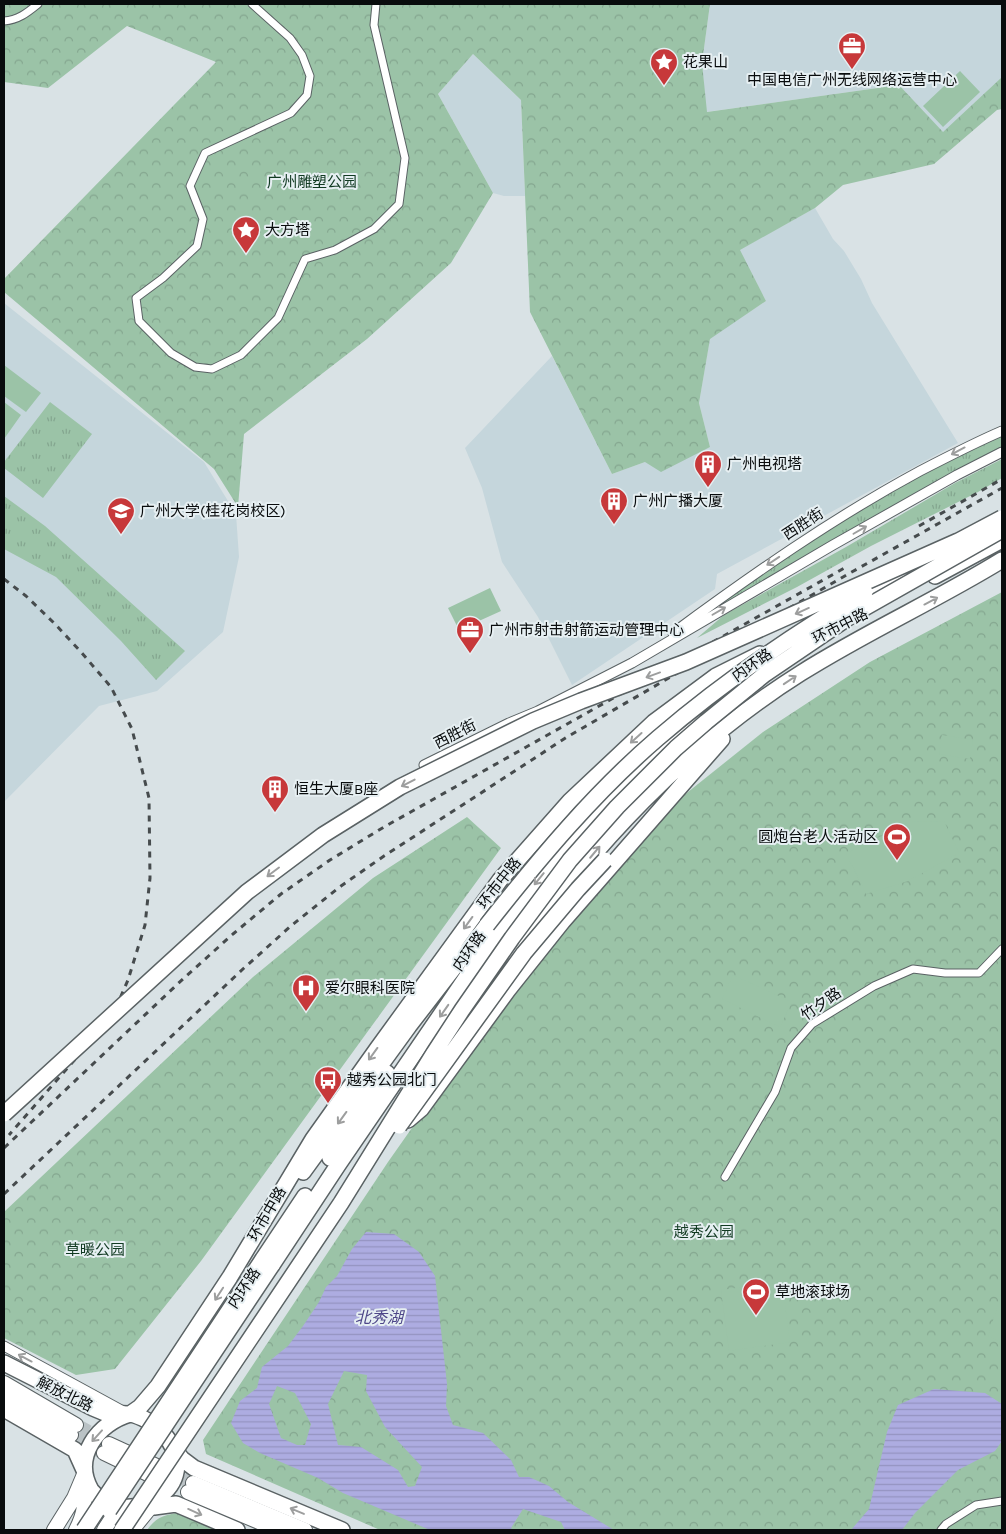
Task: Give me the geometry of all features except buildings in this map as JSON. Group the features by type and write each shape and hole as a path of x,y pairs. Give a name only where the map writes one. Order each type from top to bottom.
{"highway":[{"name":"内环路","path":"80,1529 267,1262 419,1024 487,925 540,859 597,797 657,739 736,675 809,626 876,586 1002,518"},
{"path":"716,676 805,624 942,557 1002,524"},
{"name":"内环路","path":"122,1530 341,1203 434,1053 512,938 570,860 629,795 688,738 765,674 852,615 1002,530"},
{"name":"环市中路","path":"130,1414 140,1407 158,1386 230,1277 313,1139 382,1041 500,880 550,822 601,770 654,722 716,676 758,655 772,650 811,642 1002,540"},
{"path":"4,1114 247,892 323,835 400,787 533,721 686,662 958,541"},
{"name":"环市中路","path":"174,1449 381,1142 520,947 607,838 648,795 692,754 750,708 800,673 838,650 940,596 1002,560"},
{"path":"872,591 878,606"},
{"path":"95,1530 267,1262 338,1165 485,950 561,851 603,804 668,739 742,682 811,642"},
{"path":"341,1203 524,954 578,889 716,739 750,708"},
{"path":"381,1142 421,1109 508,990 568,915 750,708"},
{"path":"230,1277 386,1058 487,925"},
{"name":"解放北路","path":"4,1363 105,1413 130,1414"},
{"path":"4,1409 75,1450 88,1485 94,1495 105,1504 117,1510 136,1512 168,1504 176,1504 237,1530"},
{"path":"84,1472 86,1454 95,1436 108,1424 130,1414 143,1418 160,1430 182,1459 194,1468 342,1530"},
{"path":"150,1508 163,1499 173,1484 176,1466 174,1449"}],"main road":[{"name":"解放北路","path":"4,1383 74,1430 4,1395"},
{"path":"106,1448 156,1472"},
{"path":"59,1530 66,1525 73,1525 80,1529 85,1506 84,1472"},
{"path":"54,1530 74,1498 84,1472"},
{"path":"278,1530 190,1487 305,1530"},
{"path":"132,1530 150,1508"},
{"path":"104,1530 117,1510"}],"street":[{"path":"4,21 14,20 38,4"},
{"path":"252,4 290,38 302,55 310,76 307,95 291,113 205,153 190,186 203,219 197,246 163,278 136,298 138,321 171,353 196,367 212,369 241,355 278,318 305,259 335,250 374,229 399,204 405,158 374,25 376,4"},
{"name":"西胜街","path":"632,663 751,575 808,537 881,492 974,443 1002,431"},
{"name":"西胜街","path":"424,765 509,723 538,711 632,663 842,540 957,475 1002,452"},
{"name":"竹夕路","path":"725,1177 775,1092 791,1048 812,1024 874,986 913,969 945,974 979,973 1002,949"},
{"path":"4,1346 130,1414"},
{"path":"941,1530 946,1524 976,1505 1002,1500"}],"shaded area":[{"name":"中国电信广州无线网络运营中心","path":"710,4 1002,4 1002,77 943,133 899,85 706,112 702,63"},
{"path":"473,54 521,100 525,196 504,196 493,193 438,94"},
{"path":"815,208 833,239 844,251 861,279 872,303 958,443 717,574 715,589 572,685 538,617 502,562 482,488 465,448 552,356 612,474 645,462 710,447 699,403 710,338 766,301 739,250"},
{"name":"广州大学(桂花岗校区)","path":"4,303 204,462 236,514 239,557 223,632 157,691 99,706 4,802"}],"green space":[{"name":"广州雕塑公园","path":"4,4 710,4 702,63 707,112 899,85 943,132 1002,77 1002,109 997,110 934,164 843,185 815,208 740,250 766,301 710,339 699,403 710,447 661,472 645,462 612,474 530,312 521,100 473,54 438,94 493,193 451,263 367,339 244,434 238,507 214,469 4,292 4,279 216,62 127,26 48,88 4,82"},
{"path":"960,71 980,92 943,127 923,106"},
{"path":"4,365 41,393 26,412 4,396"},
{"path":"4,402 21,415 4,439"},
{"path":"50,402 92,434 43,498 4,468 4,462"},
{"path":"1002,436 1002,448 949,474 720,608 718,607 720,603 786,557 876,498 963,453"},
{"path":"1002,459 1002,478 697,638 724,615 955,483"},
{"path":"4,496 45,526 185,651 156,680 121,641 56,577 4,549"},
{"path":"490,588 501,611 459,630 448,608"},
{"name":"越秀公园","path":"1002,592 1002,1530 380,1530 206,1454 203,1440 388,1162 473,1041 523,974 663,812 763,732 870,662"},
{"path":"942,735 973,740 970,759 939,754"},
{"name":"草暖公园","path":"467,817 501,848 201,1261 115,1369 76,1375 4,1338 4,1212 253,977 373,878"},
{"name":"圆炮台老人活动区","path":"944,821 959,853 908,881 866,894 846,853 911,822"},
{"path":"733,975 792,1002 780,1027 722,999"},
{"name":"草地滚球场","path":"782,1282 790,1342 729,1351 721,1290"},
{"path":"1002,1292 1002,1343 988,1336"},
{"path":"180,1512 220,1530 147,1530 158,1519"}],"water":[{"name":"北秀湖","path":"366,1232 394,1234 419,1252 435,1276 447,1384 446,1406 453,1425 483,1433 511,1460 519,1477 529,1477 549,1486 568,1502 614,1530 565,1530 561,1522 523,1509 511,1528 513,1530 430,1530 343,1493 318,1478 260,1453 243,1443 231,1423 240,1401 257,1388 262,1367 288,1346 303,1326 319,1302 326,1287 337,1276 352,1249","holes":["344,1371 367,1375 366,1391 385,1427 422,1467 415,1486 408,1487 398,1470 361,1447 338,1445 328,1404","277,1386 295,1393 311,1424 305,1445 297,1445 281,1438 269,1404"]},
{"path":"934,1389 985,1393 1002,1404 1002,1441 995,1451 958,1470 915,1513 902,1530 851,1530 869,1509 887,1432 898,1405"}],"tunnel":[{"path":"76,1425 106,1442"},
{"path":"71,1435 104,1453"},
{"path":"164,1470 193,1483"}],"railway":[{"path":"919,526 1002,479"},
{"path":"4,1194 244,968 292,925 341,886 567,737 850,573 1002,488"},
{"path":"4,1148 233,934 281,894 330,860 384,827 848,566"},
{"path":"4,579 26,596 55,624 111,687 132,729 149,798 150,878 145,925 128,980 112,1017 9,1135"}],"place":[{"name":"中国电信广州无线网络运营中心","path":"852,70"},
{"name":"花果山","path":"664,86"},
{"name":"大方塔","path":"246,254"},
{"name":"广州电视塔","path":"708,488"},
{"name":"广州广播大厦","path":"614,525"},
{"name":"广州大学(桂花岗校区)","path":"121,535"},
{"name":"广州市射击射箭运动管理中心","path":"470,654"},
{"name":"恒生大厦B座","path":"275,813"},
{"name":"圆炮台老人活动区","path":"897,861"},
{"name":"爱尔眼科医院","path":"306,1012"},
{"name":"越秀公园北门","path":"328,1104"},
{"name":"草地滚球场","path":"756,1316"}]}
